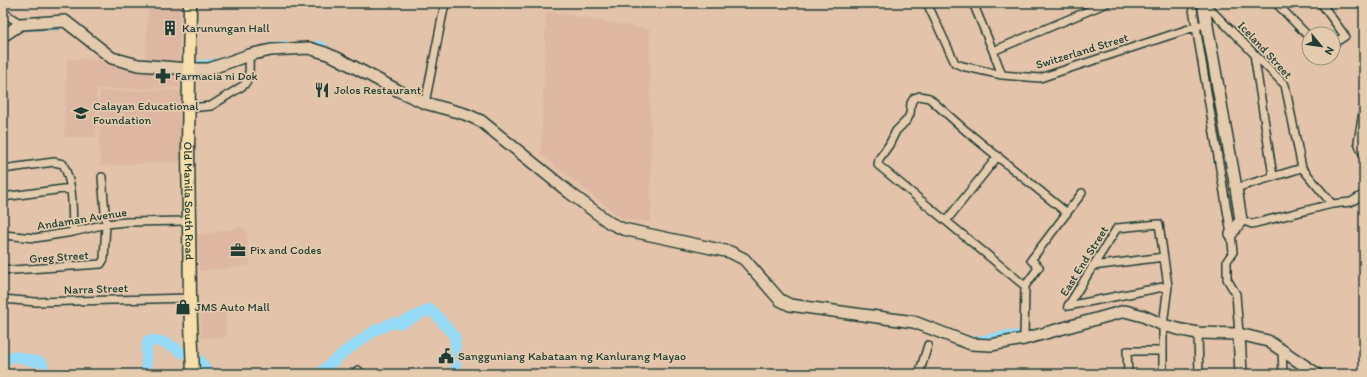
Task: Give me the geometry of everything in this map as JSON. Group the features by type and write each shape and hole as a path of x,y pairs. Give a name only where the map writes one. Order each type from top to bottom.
{"main road":[{"name":"Old Manila South Road","path":"190,3 188,150 190,298 194,374"}],"street":[{"path":"425,103 445,3"},
{"name":"Switzerland Street","path":"927,3 955,63 1002,75 1040,78 1207,23"},
{"path":"973,3 1002,75"},
{"path":"993,51 1107,3"},
{"path":"1192,3 1231,234 1233,252 1227,262 1227,279 1236,294 1241,374"},
{"path":"1204,3 1241,220 1231,234"},
{"name":"Iceland Street","path":"1204,3 1285,85 1302,168"},
{"path":"1276,3 1301,29"},
{"path":"1321,3 1338,26"},
{"path":"3,11 21,24"},
{"path":"3,36 21,24 65,21 112,58 138,65 189,69 209,69 250,55 271,50 309,48 325,52 425,103 466,114 480,121 610,223 623,229 730,252 744,259 780,300 790,305 914,322 971,344 991,345 1024,339 1125,311 1143,316 1163,325 1198,333 1239,334 1268,341 1317,374"},
{"path":"1341,30 1345,36 1341,39"},
{"path":"1254,54 1273,176"},
{"path":"189,108 211,106 244,86 247,82 249,74 250,55"},
{"path":"1025,286 878,165 879,159 889,145 896,130 907,120 910,114 911,103 914,98 920,96 929,98 965,130 1067,213"},
{"path":"1364,106 1358,142 1364,154"},
{"path":"946,221 998,156"},
{"path":"3,169 54,162 63,164 71,188 73,232"},
{"path":"1236,188 1302,168 1332,204"},
{"name":"Greg Street","path":"3,269 13,270 101,264 104,259 106,224 102,177"},
{"path":"3,197 71,188"},
{"path":"1024,339 1025,286 1039,267 1030,260 1082,193"},
{"path":"1241,220 1252,224 1332,204 1351,202 1364,194"},
{"name":"Andaman Avenue","path":"3,235 35,238 73,232 106,224 126,222 189,221"},
{"name":"East End Street","path":"1163,374 1163,325 1168,286 1159,224 1117,228 1068,306 1168,286"},
{"path":"1092,266 1164,257"},
{"name":"Narra Street","path":"3,299 36,302 190,298"},
{"path":"1198,333 1199,374"},
{"path":"919,374 928,345"},
{"path":"1282,349 1283,374"},
{"path":"1128,374 1127,351 1162,351"}],"shaded area":[{"path":"148,3 181,3 179,61 146,60"},
{"path":"546,11 650,30 651,222 623,219 541,155"},
{"name":"Calayan Educational Foundation","path":"67,59 108,60 128,69 168,70 180,73 180,88 97,89 96,137 64,137"},
{"path":"181,90 181,161 100,166 99,91"},
{"path":"245,227 250,265 199,271 197,235"},
{"path":"225,308 226,337 201,338 200,309"}],"waterway":[{"path":"16,34 23,30 59,29"},
{"path":"270,46 285,44"},
{"path":"318,44 324,46"},
{"path":"197,64 218,62"},
{"path":"319,374 343,353 374,331 392,323 401,323 431,309 455,337 456,374"},
{"path":"974,340 1008,334 1029,334"},
{"path":"145,374 148,341 166,343 182,353"},
{"path":"3,361 14,356 42,363 47,374"},
{"path":"201,361 208,374"}],"place":[{"name":"Karunungan Hall","path":"170,28"},
{"name":"Farmacia ni Dok","path":"163,76"},
{"name":"Jolos Restaurant","path":"322,90"},
{"name":"Calayan Educational Foundation","path":"81,113"},
{"name":"Pix and Codes","path":"238,250"},
{"name":"JMS Auto Mall","path":"183,307"},
{"name":"Sangguniang Kabataan ng Kanlurang Mayao","path":"446,356"}]}
